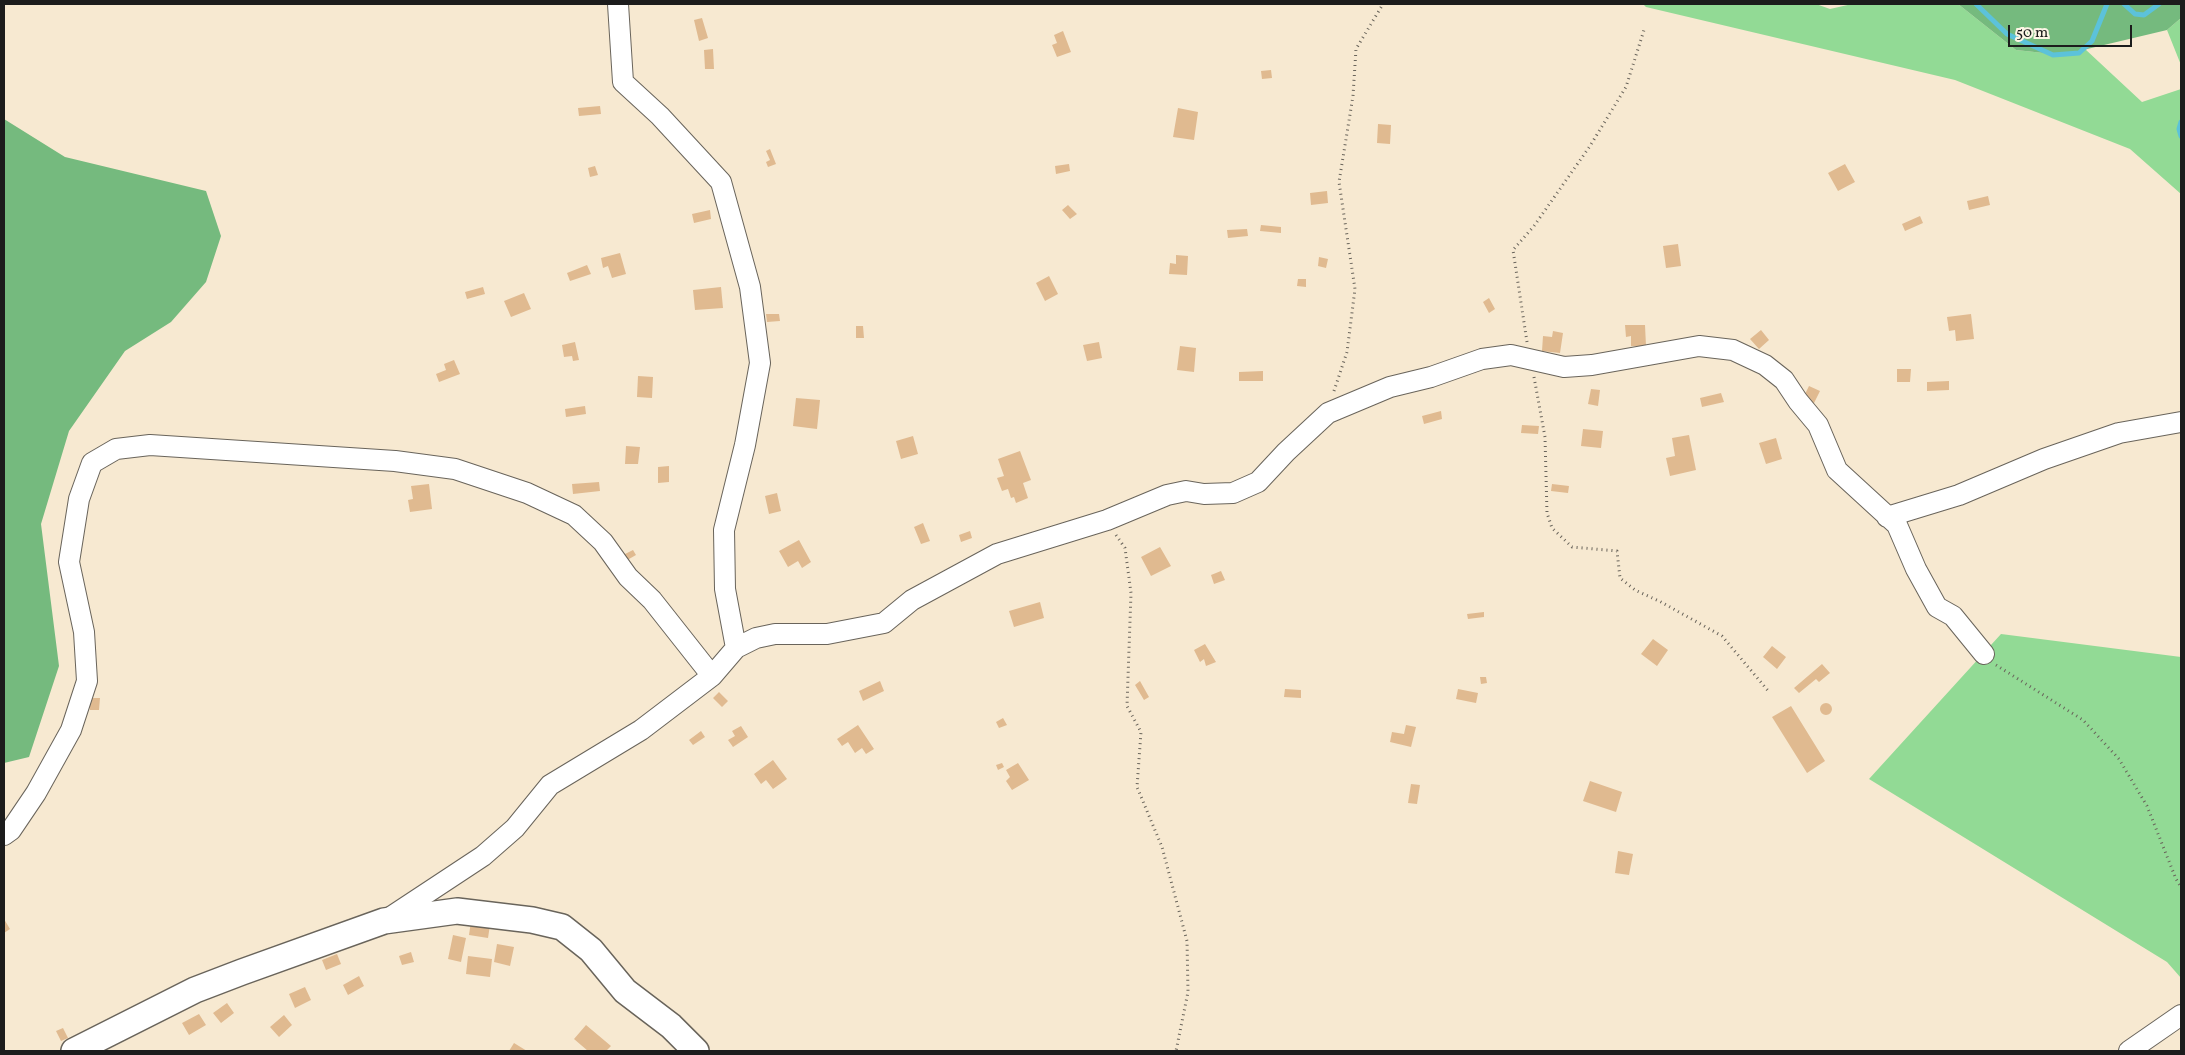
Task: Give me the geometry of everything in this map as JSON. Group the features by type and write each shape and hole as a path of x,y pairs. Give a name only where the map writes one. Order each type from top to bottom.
{"street":[{"path":"618,4 623,82 660,116 721,182 750,287 760,363 745,444 724,530 725,589 736,648"},
{"path":"384,921 483,856 515,828 550,785 640,730 712,676 736,648 756,638 776,634 827,634 884,623 912,600 997,554 1107,520 1167,495 1186,491 1204,494 1233,493 1258,482 1286,452 1328,413 1390,387 1431,377 1482,359 1511,355 1564,367 1592,365 1698,346 1733,350 1765,365 1784,380 1818,425 1837,470 1897,525 1916,569 1937,607 1953,616 1984,654"},
{"path":"1887,516 1959,495 2044,459 2120,433 2181,422"},
{"path":"4,835 11,830 36,793 71,730 87,680 84,632 70,562 79,499 92,463 116,449 150,446 395,461 455,469 527,493 574,515 603,542 628,577 652,600 712,676"},
{"path":"74,1051 195,990 384,921 457,911 532,920 562,927 591,950 625,991 672,1026 693,1050"},
{"path":"2129,1051 2181,1015"}],"path":[{"path":"1328,413 1347,352 1355,289 1339,182 1353,96 1356,49 1382,4"},
{"path":"1644,30 1626,87 1590,146 1534,226 1514,250 1520,302 1545,438 1547,513 1552,528 1572,547 1617,551 1620,578 1635,590 1662,602 1722,636 1770,693"},
{"path":"1107,520 1125,548 1131,593 1127,706 1140,732 1138,787 1162,846 1187,942 1188,992 1176,1051"},
{"path":"1984,654 2006,673 2083,720 2119,759 2147,806 2176,879 2181,887"}],"green space":[{"path":"1643,4 1816,4 1830,9 1852,4 1958,4 2016,50 2062,55 2085,49 2142,102 2181,89 2181,194 2130,149 1955,80 1646,7"},
{"path":"1958,4 2181,4 2181,18 2167,30 2062,55 2016,50"},
{"path":"2181,18 2181,65 2167,30"},
{"path":"4,119 65,157 206,191 221,236 206,282 171,322 125,351 69,431 41,524 59,666 29,757 4,763"},
{"path":"2001,634 2181,657 2181,978 2167,962 1869,779"}],"building":[{"path":"702,18 708,38 699,41 694,20"},
{"path":"1063,31 1071,52 1057,57 1052,45 1057,43 1054,35"},
{"path":"713,49 714,69 705,69 704,50"},
{"path":"1271,70 1272,78 1262,79 1261,71"},
{"path":"600,106 601,114 579,116 578,108"},
{"path":"1178,108 1198,112 1194,140 1173,137"},
{"path":"1378,124 1391,125 1390,144 1377,143"},
{"path":"770,149 776,164 768,167 766,162 770,160 766,151"},
{"path":"1069,164 1070,171 1056,174 1055,166"},
{"path":"1845,164 1855,182 1838,191 1828,173"},
{"path":"595,166 598,175 590,177 588,168"},
{"path":"1327,191 1328,203 1311,205 1310,193"},
{"path":"1988,196 1990,205 1969,210 1967,201"},
{"path":"1068,205 1077,214 1070,219 1062,210"},
{"path":"710,210 711,219 694,223 692,214"},
{"path":"1920,216 1923,223 1905,231 1902,224"},
{"path":"1261,225 1281,227 1281,233 1260,231"},
{"path":"1247,229 1248,236 1228,238 1227,230"},
{"path":"1678,244 1681,266 1666,268 1663,246"},
{"path":"620,253 626,274 612,278 608,266 603,268 601,258"},
{"path":"1176,255 1188,256 1187,275 1169,274 1170,263 1176,264"},
{"path":"1319,257 1328,259 1326,268 1318,266"},
{"path":"587,265 591,274 570,281 567,273"},
{"path":"1049,276 1058,294 1045,301 1036,283"},
{"path":"1298,279 1306,279 1306,287 1297,286"},
{"path":"483,287 485,294 467,299 465,292"},
{"path":"721,287 723,308 695,310 693,290"},
{"path":"524,293 531,309 511,317 504,301"},
{"path":"1489,298 1495,309 1489,313 1483,302"},
{"path":"766,314 779,314 780,321 767,322"},
{"path":"1971,314 1974,339 1956,341 1955,330 1949,331 1947,317"},
{"path":"1625,325 1645,325 1646,346 1631,346 1631,336 1626,337"},
{"path":"856,326 863,326 864,338 856,338"},
{"path":"1761,330 1769,340 1759,349 1750,339"},
{"path":"1553,331 1563,333 1560,353 1542,351 1543,336 1552,337"},
{"path":"575,342 579,360 573,361 572,356 564,357 562,345"},
{"path":"1099,342 1102,358 1087,361 1083,345"},
{"path":"1180,346 1196,348 1194,372 1177,370"},
{"path":"454,360 460,374 439,382 436,374 446,370 444,364"},
{"path":"1897,369 1911,369 1910,382 1897,382"},
{"path":"1263,371 1263,381 1239,381 1239,372"},
{"path":"638,376 653,377 652,398 637,397"},
{"path":"1949,381 1949,390 1927,391 1927,382"},
{"path":"1809,386 1820,391 1813,405 1802,400"},
{"path":"1591,389 1600,390 1598,406 1588,404"},
{"path":"1721,393 1724,402 1702,407 1700,398"},
{"path":"796,398 820,400 817,429 793,426"},
{"path":"585,406 586,414 566,417 565,409"},
{"path":"1441,411 1442,419 1424,424 1422,416"},
{"path":"1522,425 1539,426 1538,434 1521,433"},
{"path":"1583,429 1603,431 1601,448 1581,446"},
{"path":"1689,435 1696,470 1670,476 1666,458 1675,456 1672,438"},
{"path":"913,436 918,454 901,459 896,441"},
{"path":"1776,438 1782,459 1766,464 1759,443"},
{"path":"626,446 640,447 638,464 625,464"},
{"path":"1020,451 1031,480 1023,483 1028,498 1016,503 1014,497 1011,498 1008,489 1002,491 997,478 1004,476 998,459"},
{"path":"669,466 669,482 658,483 658,467"},
{"path":"599,482 600,491 573,494 572,484"},
{"path":"429,484 432,509 410,512 408,500 413,499 411,486"},
{"path":"1552,484 1569,486 1568,493 1551,491"},
{"path":"777,493 781,511 769,514 765,496"},
{"path":"923,523 930,541 921,544 914,527"},
{"path":"970,531 972,538 961,542 959,535"},
{"path":"799,540 811,562 802,568 798,561 788,567 779,551"},
{"path":"1160,547 1171,566 1151,576 1141,557"},
{"path":"633,550 636,555 622,563 619,557"},
{"path":"1221,571 1225,580 1214,584 1211,575"},
{"path":"1040,602 1044,618 1014,627 1009,611"},
{"path":"1484,612 1484,617 1468,619 1467,614"},
{"path":"1653,639 1668,650 1657,666 1641,654"},
{"path":"1205,644 1216,662 1206,666 1204,659 1200,662 1194,650"},
{"path":"1772,646 1786,657 1777,669 1763,657"},
{"path":"1822,664 1830,673 1819,682 1816,679 1799,693 1794,688"},
{"path":"1480,677 1486,677 1487,683 1481,684"},
{"path":"880,681 884,691 863,701 859,691"},
{"path":"1140,681 1149,697 1144,700 1135,685"},
{"path":"1285,689 1301,690 1301,698 1284,697"},
{"path":"1458,689 1478,693 1476,703 1456,699"},
{"path":"719,692 728,701 722,707 713,698"},
{"path":"90,698 100,698 99,710 90,710"},
{"path":"1824,703 1828,703 1832,709 1828,715 1824,715 1820,711 1820,707"},
{"path":"1791,706 1825,761 1807,773 1772,717"},
{"path":"1003,718 1007,725 999,728 996,722"},
{"path":"858,725 874,749 866,754 862,748 855,753 848,742 842,746 837,739"},
{"path":"1406,725 1416,727 1411,747 1390,742 1392,732 1404,734"},
{"path":"741,726 748,737 733,747 728,740 735,736 732,731"},
{"path":"701,731 705,737 693,745 689,740"},
{"path":"773,760 787,779 773,789 766,780 761,784 754,774"},
{"path":"1002,763 1004,767 998,770 996,765"},
{"path":"1018,763 1029,780 1012,790 1006,781 1010,777 1006,770"},
{"path":"1590,781 1622,792 1616,812 1583,801"},
{"path":"1411,784 1420,785 1417,804 1408,803"},
{"path":"1618,851 1633,854 1629,875 1615,873"},
{"path":"4,919 10,929 4,933"},
{"path":"471,921 490,925 488,938 469,935"},
{"path":"453,935 466,938 461,962 448,959"},
{"path":"497,944 514,947 510,966 494,962"},
{"path":"411,952 414,962 402,965 399,956"},
{"path":"337,954 341,964 326,970 322,960"},
{"path":"468,956 492,959 490,977 466,974"},
{"path":"359,976 364,986 348,995 343,985"},
{"path":"305,987 311,1000 295,1008 289,994"},
{"path":"227,1003 234,1013 221,1023 213,1013"},
{"path":"199,1014 206,1025 189,1035 182,1023"},
{"path":"284,1015 292,1025 279,1037 270,1027"},
{"path":"586,1025 611,1046 606,1051 588,1051 574,1039"},
{"path":"63,1028 68,1038 61,1041 56,1031"},
{"path":"514,1043 527,1051 509,1051"}],"waterway":[{"path":"1976,4 2007,34 2053,55 2079,53 2092,41 2107,4"},
{"path":"2124,4 2135,14 2144,15 2159,4"},
{"path":"2181,122 2179,129 2181,136"}]}
